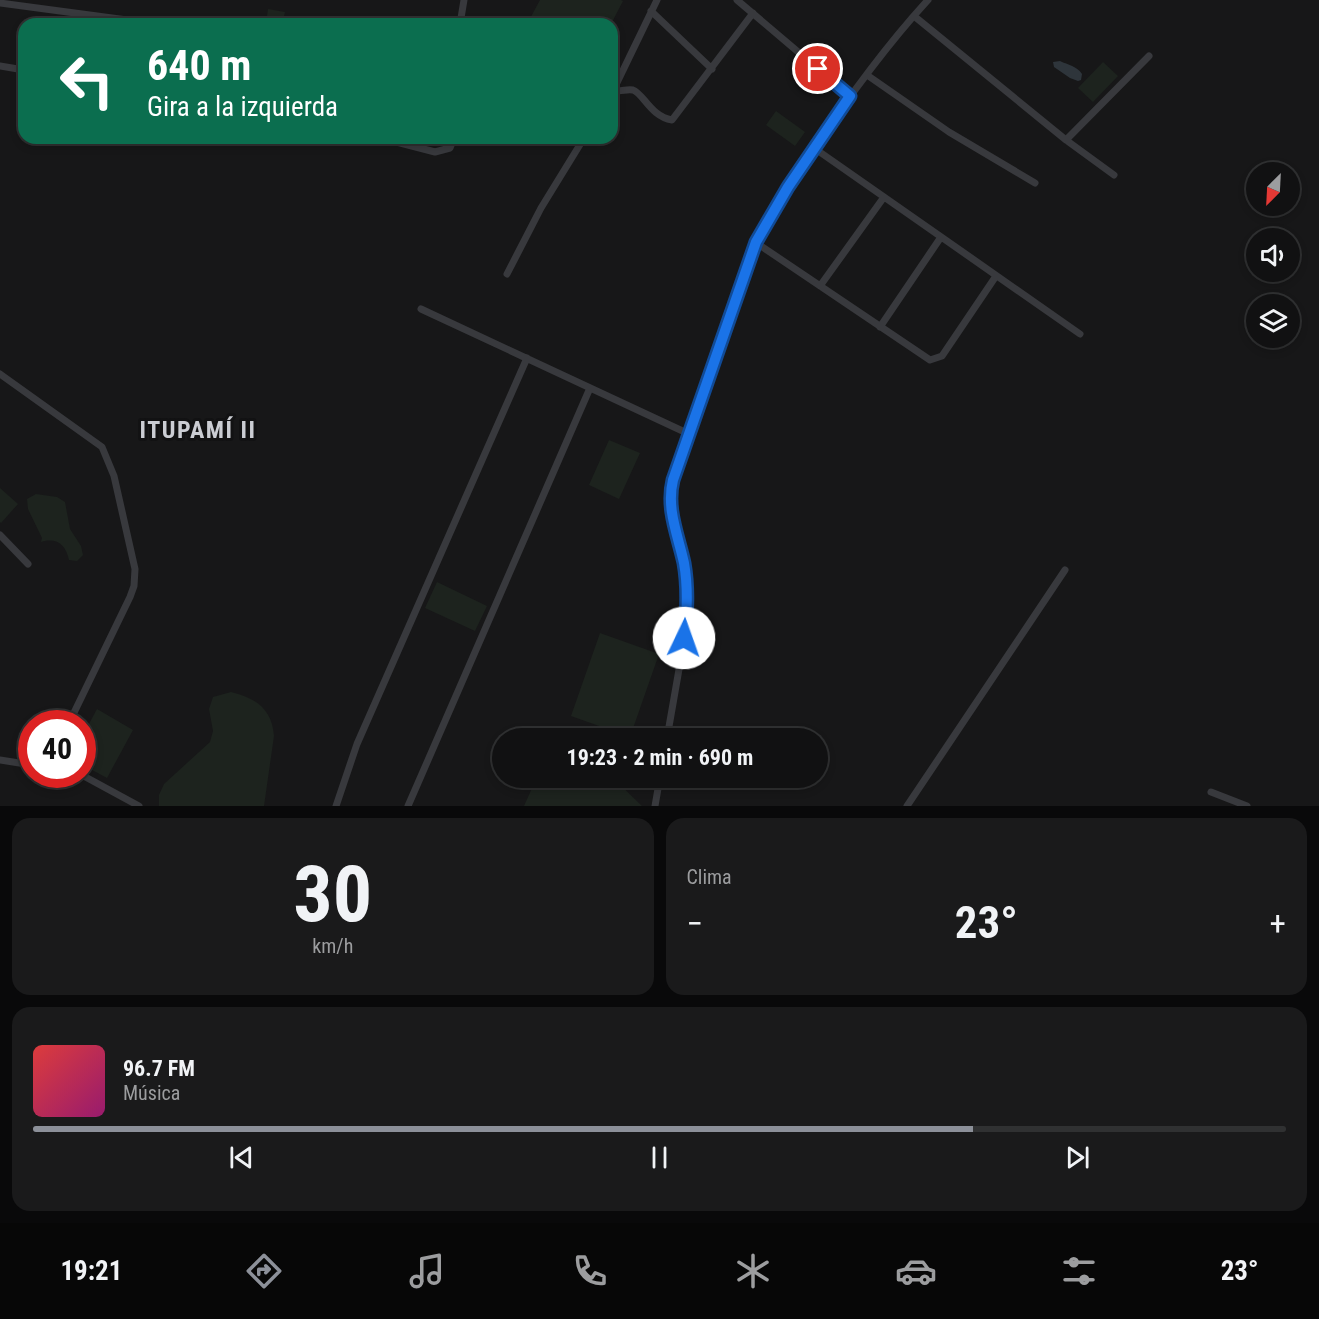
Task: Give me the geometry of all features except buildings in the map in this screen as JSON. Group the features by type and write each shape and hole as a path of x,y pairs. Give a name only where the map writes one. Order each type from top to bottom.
{"street":[{"path":"461,18 464,0"},
{"path":"618,80 657,0"},
{"path":"737,0 850,96"},
{"path":"669,728 685,635 686,614 684,565 670,496 673,480 756,242 771,213 850,96 928,0"},
{"path":"0,3 112,18"},
{"path":"651,11 712,69"},
{"path":"618,91 635,91 653,111 672,120 753,13"},
{"path":"914,16 1066,140 1114,175"},
{"path":"1066,140 1149,56"},
{"path":"0,66 18,69"},
{"path":"867,75 949,132 1035,183"},
{"path":"404,144 435,152 450,148 452,144"},
{"path":"507,274 541,208 580,144"},
{"path":"814,148 1080,334"},
{"path":"820,286 884,197"},
{"path":"880,327 941,237"},
{"path":"756,242 926,358 936,360 942,356 996,276"},
{"path":"421,309 689,434"},
{"path":"336,806 357,744 527,358"},
{"path":"0,374 102,447 114,476 135,568 134,586 130,597 75,710"},
{"path":"408,806 590,388"},
{"path":"0,535 28,564"},
{"path":"907,806 1065,570"},
{"path":"0,760 18,763"},
{"path":"96,783 139,806"},
{"path":"656,806 658,788"},
{"path":"1211,792 1247,806"}],"shaded area":[{"path":"540,0 623,1 614,18 530,18"},
{"path":"268,9 285,12 284,18 267,18"},
{"path":"1060,61 1078,69 1082,74 1081,80 1070,78 1054,67 1053,62"},
{"path":"1103,62 1118,76 1093,102 1078,88"},
{"path":"776,111 805,132 795,146 766,125"},
{"path":"609,440 640,453 619,499 589,485"},
{"path":"0,488 18,504 1,523 0,522"},
{"path":"36,494 57,497 65,502 70,529 81,546 83,555 77,561 69,560 66,550 60,544 52,541 41,542 42,538 28,509 27,499"},
{"path":"437,582 487,606 475,631 425,608"},
{"path":"600,633 659,654 633,728 605,728 571,716"},
{"path":"231,692 255,701 261,706 273,727 274,736 264,806 159,806 159,795 164,784 210,742 213,731 209,709 213,697"},
{"path":"97,709 133,730 107,778 96,772"},
{"path":"532,788 623,788 642,806 524,806"}],"district":[{"name":"ITUPAMÍ II","path":"198,430"}],"route":[{"path":"684,638 686,614 684,565 671,510 670,496 673,480 756,242 771,213 850,96 818,69"}]}
